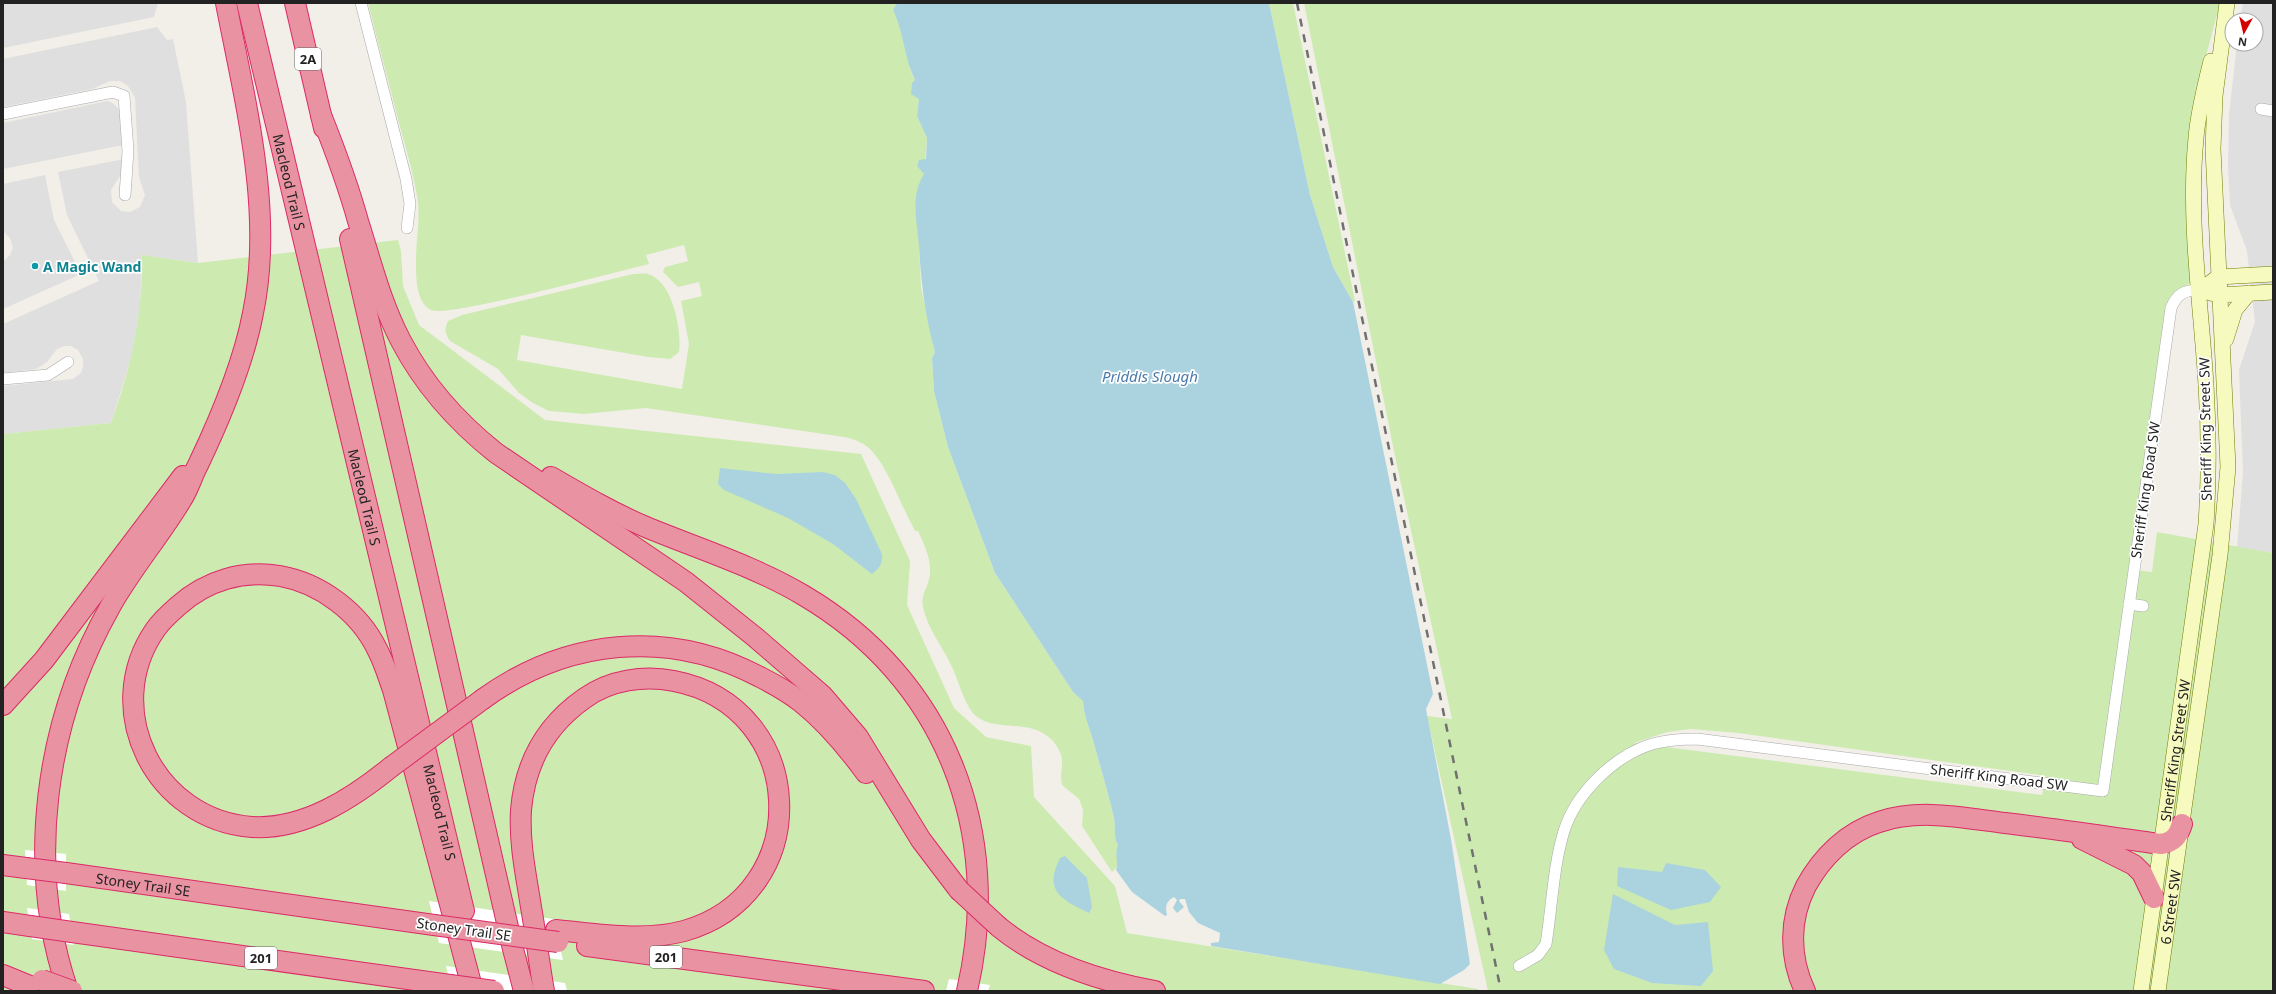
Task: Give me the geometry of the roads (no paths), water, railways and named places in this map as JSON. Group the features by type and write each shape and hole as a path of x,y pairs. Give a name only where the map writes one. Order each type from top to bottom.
{"highway":[{"path":"68,991 55,943 45,854 48,796 60,729 80,667 93,638 126,580 185,495 221,410 253,314 260,244 258,184 252,137 226,3"},
{"name":"Macleod Trail S","path":"247,3 483,991"},
{"name":"2A","path":"295,3 321,116"},
{"path":"321,116 349,191 384,304 406,350 427,382 456,418 496,453 686,582 755,637 822,695 858,737 921,840 955,886"},
{"path":"321,116 513,949 524,991"},
{"path":"427,382 498,443 591,500 646,527 758,572 808,598 861,637 898,675 928,717 944,744 961,785 970,818 977,862 979,905 975,954 967,991"},
{"path":"3,705 44,660 182,478 221,410"},
{"path":"473,991 393,690 376,647 351,614 325,593 300,580 262,574 241,574 205,587 184,600 155,629 140,660 136,677 134,709 136,727 156,773 166,787 196,809 232,824 253,827 289,823 305,818 353,797 391,768 483,699 540,666 562,658 597,650 661,646 696,652 736,664 778,686 801,702 828,726 851,752 915,845 930,862 999,927 1029,948 1081,972 1155,991"},
{"path":"544,991 525,876 521,810 526,777 537,748 556,723 573,706 592,693 617,683 642,678 664,679 687,683 708,691 729,703 755,730 767,750 776,774 779,794 780,814 776,838 767,860 755,881 740,900 722,914 685,930 642,937 557,936"},
{"path":"1805,991 1796,960 1792,937 1798,902 1812,876 1843,840 1879,822 1908,815 1952,817 2048,828 2161,844 2170,842 2175,838 2182,824"},
{"path":"2048,828 2094,844 2134,865 2142,873 2154,898"},
{"name":"Stoney Trail SE","path":"3,864 434,925 557,936 924,991"},
{"name":"201","path":"3,922 494,991"},
{"path":"3,966 42,985"},
{"path":"3,975 72,991"}],"main road":[{"name":"Sheriff King Street SW","path":"2182,824 2226,505 2228,467 2213,149 2215,96 2226,8"},
{"name":"Sheriff King Street SW","path":"2161,844 2200,568 2209,480 2206,384 2193,202 2196,136 2203,93 2226,8"},
{"path":"2199,290 2218,277 2273,274"},
{"path":"2199,290 2219,295 2273,292"},
{"path":"2222,361 2231,318 2236,308 2249,293"},
{"name":"6 Street SW","path":"2158,991 2182,824"},
{"name":"6 Street SW","path":"2141,991 2161,844"}],"street":[{"path":"361,3 406,180 410,204 407,228"},
{"path":"3,114 113,92 124,96 128,151 124,195"},
{"path":"2261,109 2273,111"},
{"name":"Sheriff King Road SW","path":"1519,966 1538,955 1546,944 1562,840 1572,812 1590,788 1616,763 1632,753 1652,745 1674,740 1705,740 2103,791 2171,308 2180,294 2188,290 2199,290"},
{"path":"3,379 48,375 68,362"},
{"path":"2129,604 2143,606"}],"water":[{"name":"Priddis Slough","path":"897,3 1269,3 1310,195 1333,267 1353,302 1433,694 1426,709 1451,839 1470,964 1464,970 1440,984 1211,946 1211,943 1219,942 1220,933 1198,923 1189,912 1185,899 1180,899 1179,901 1184,907 1177,913 1173,908 1177,900 1174,897 1169,900 1166,909 1167,915 1165,916 1132,892 1116,870 1116,851 1118,845 1116,842 1115,821 1086,717 1083,701 1073,692 995,573 948,447 934,391 932,358 935,352 924,299 916,218 917,191 924,174 917,166 919,160 926,159 927,138 917,116 919,99 911,94 912,83 915,80 908,63 900,27 893,10"},
{"path":"720,468 777,474 823,472 835,475 845,483 856,499 882,554 880,566 872,574 833,544 788,518 724,490 718,484"},
{"path":"1065,856 1087,878 1092,907 1089,913 1063,899 1055,886 1055,869 1060,858"},
{"path":"1666,863 1705,870 1721,887 1710,902 1671,910 1617,886 1618,867 1662,872"},
{"path":"1613,894 1675,925 1708,922 1713,971 1701,986 1652,983 1614,969 1604,950"}],"railway":[{"path":"1297,3 1501,991"}],"place":[{"name":"A Magic Wand","path":"35,266"}]}
